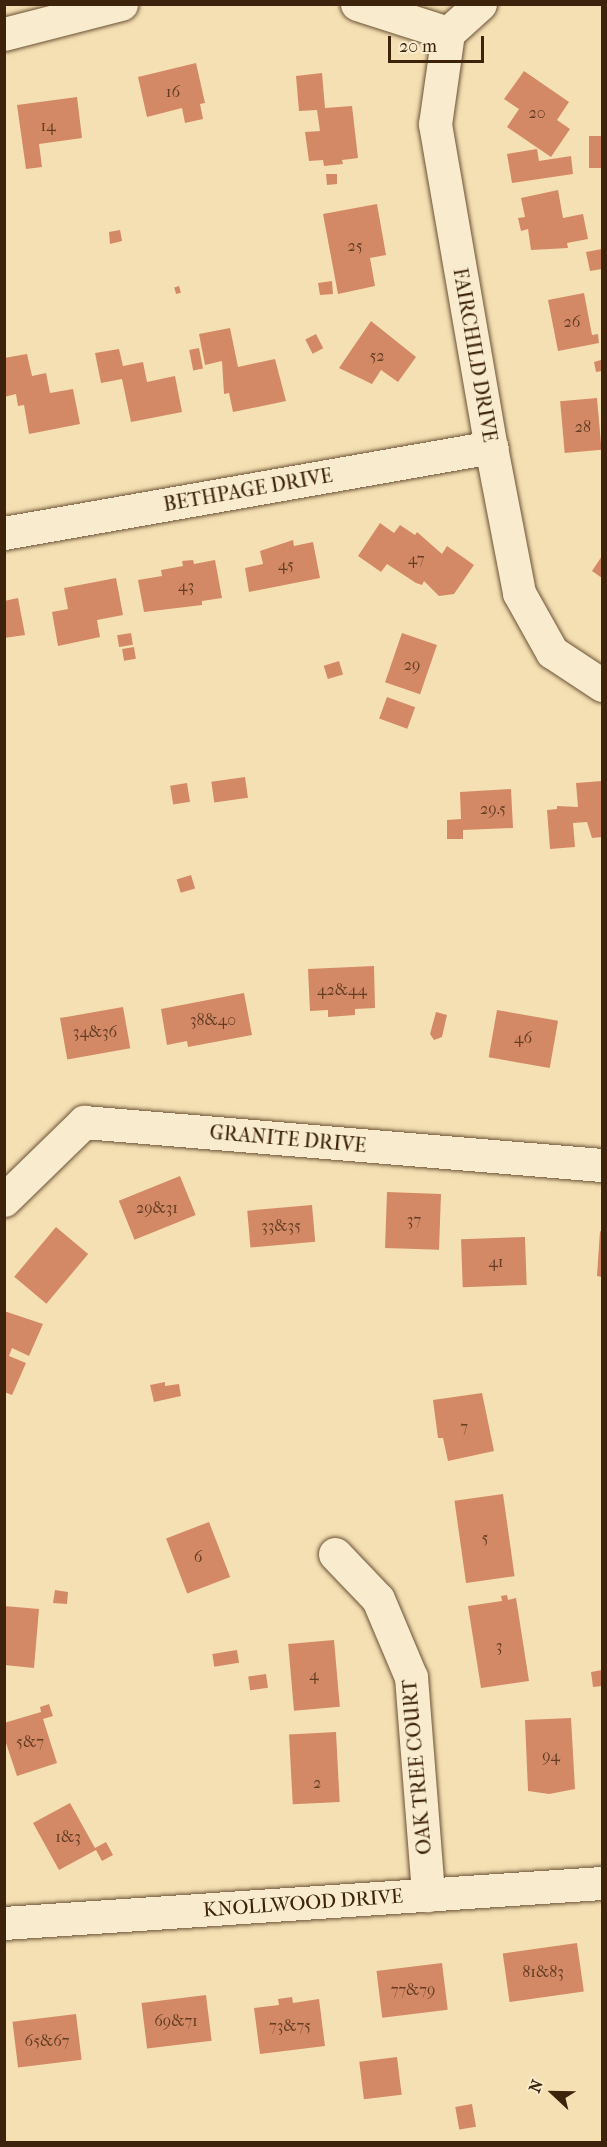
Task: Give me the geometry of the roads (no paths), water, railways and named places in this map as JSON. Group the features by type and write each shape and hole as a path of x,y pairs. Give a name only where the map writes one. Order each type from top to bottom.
{"street":[{"path":"4,34 121,4"},
{"path":"357,4 448,33 480,4"},
{"name":"FAIRCHILD DRIVE","path":"448,33 435,124 491,447 519,593 552,652 603,685"},
{"name":"BETHPAGE DRIVE","path":"4,533 491,447"},
{"name":"GRANITE DRIVE","path":"4,1200 84,1122 603,1165"},
{"name":"OAK TREE COURT","path":"335,1554 378,1599 411,1677 428,1895"},
{"name":"KNOLLWOOD DRIVE","path":"5,1922 603,1883"}]}
